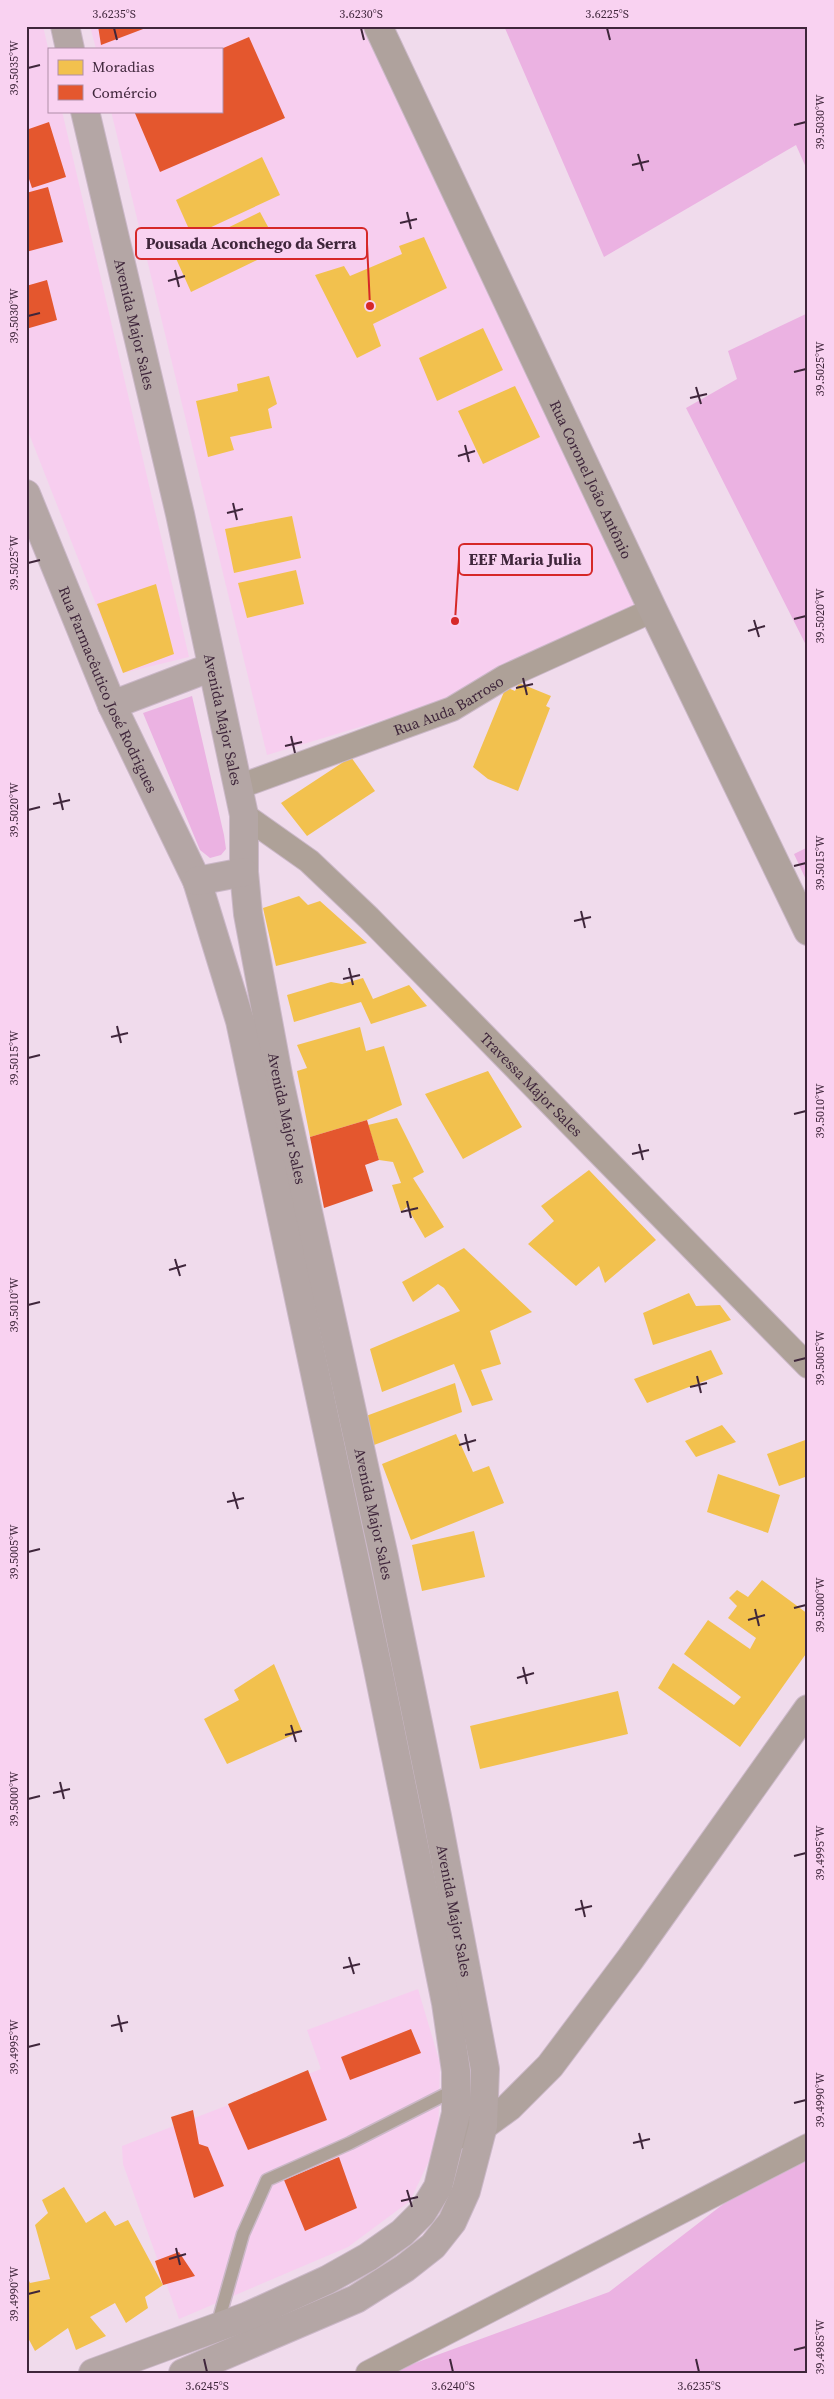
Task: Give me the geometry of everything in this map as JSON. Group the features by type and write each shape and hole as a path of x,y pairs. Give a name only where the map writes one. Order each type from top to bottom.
{"main road":[{"path":"65,26 70,48"},
{"name":"Avenida Major Sales","path":"85,112 180,514 244,815 244,872 248,914 277,1070 384,1557 485,2069 483,2126 466,2191 452,2222 433,2246 405,2268 356,2299 183,2373"},
{"name":"Rua Farmacêutico José Rodrigues","path":"26,494 112,705 197,881"},
{"path":"112,705 212,667"},
{"path":"197,881 244,872"},
{"name":"Avenida Major Sales","path":"93,2373 248,2316 327,2280 402,2234 422,2214 438,2187 452,2137 456,2113 456,2071 446,2003 240,1021 197,881"},
{"path":"288,1250 314,1240"},
{"path":"216,2328 228,2354"}],"street":[{"name":"Rua Coronel João Antônio","path":"378,26 808,931"},
{"name":"Rua Auda Barroso","path":"238,787 446,712 469,701 505,677 654,610"},
{"name":"Travessa Major Sales","path":"244,815 309,861 369,918 808,1366"},
{"path":"452,2137 483,2126 509,2107 550,2066 643,1942 808,1709"},
{"path":"368,2373 808,2146"}],"lane":[{"path":"216,2328 243,2234 267,2180 350,2143 456,2089"}],"shaded area":[{"path":"26,26 43,26 48,48 48,112 62,112 189,657 123,673 26,426"},
{"path":"90,26 363,26 641,611 476,692 267,755 111,112 222,112 222,48 96,48"},
{"path":"504,26 808,26 808,172 796,145 604,257"},
{"path":"808,313 808,649 686,408 737,379 728,351"},
{"path":"192,696 226,849 221,855 210,858 200,850 143,713"},
{"path":"808,847 808,884 794,854"},
{"path":"418,1989 440,2063 438,2142 410,2201 348,2247 179,2319 123,2164 122,2146 321,2069 307,2030"},
{"path":"808,2139 808,2373 388,2373 609,2292"}],"building: Moradias":[{"path":"262,157 280,195 192,236 176,200"},
{"path":"260,212 280,249 191,292 174,254"},
{"path":"424,237 447,288 373,324 381,346 357,358 315,275 344,266 350,276 402,254 399,246"},
{"path":"483,328 503,370 437,401 419,358"},
{"path":"269,376 277,404 268,409 272,428 230,437 234,450 208,457 196,401 238,391 237,384"},
{"path":"515,386 540,437 483,464 458,411"},
{"path":"292,516 301,558 234,573 225,529"},
{"path":"296,570 304,604 247,618 238,583"},
{"path":"156,584 174,654 123,673 97,604"},
{"path":"519,683 551,696 546,706 550,708 518,791 488,779 473,767 506,687 515,691"},
{"path":"351,757 375,791 307,836 281,803"},
{"path":"299,896 308,905 320,901 367,943 276,966 263,908"},
{"path":"363,978 373,999 409,985 427,1006 371,1024 361,1002 294,1022 287,995 331,982 342,984"},
{"path":"360,1027 366,1051 384,1046 402,1105 367,1120 310,1137 297,1071 307,1068 297,1045"},
{"path":"488,1071 522,1127 463,1159 425,1094"},
{"path":"397,1118 424,1172 413,1178 444,1227 425,1238 407,1207 401,1212 392,1185 401,1183 393,1162 379,1160 368,1125"},
{"path":"589,1170 656,1240 605,1283 599,1266 576,1286 528,1244 554,1221 541,1206"},
{"path":"464,1248 532,1312 490,1331 501,1364 481,1370 493,1400 472,1406 454,1364 382,1392 370,1349 460,1311 444,1288 438,1284 413,1302 402,1282"},
{"path":"689,1293 696,1306 720,1305 731,1320 653,1345 643,1313"},
{"path":"711,1350 723,1374 647,1403 634,1379"},
{"path":"455,1383 462,1412 374,1445 366,1416"},
{"path":"722,1425 736,1442 696,1457 685,1441"},
{"path":"456,1434 473,1472 489,1466 504,1503 411,1540 382,1464"},
{"path":"808,1439 808,1476 779,1486 767,1454"},
{"path":"718,1474 780,1495 768,1533 707,1512"},
{"path":"474,1531 485,1577 422,1591 412,1545"},
{"path":"762,1580 808,1614 808,1651 740,1747 658,1688 673,1663 734,1705 741,1697 684,1654 708,1620 750,1649 756,1638 728,1618 737,1606 729,1598 737,1590 748,1597"},
{"path":"274,1664 302,1731 227,1764 204,1719 239,1700 234,1690"},
{"path":"618,1691 628,1734 480,1769 470,1726"},
{"path":"64,2187 86,2223 105,2211 115,2226 128,2220 163,2285 145,2297 148,2308 126,2323 115,2303 90,2317 106,2336 76,2350 68,2328 35,2351 26,2334 26,2274 30,2283 50,2279 35,2225 48,2213 42,2200"}],"building: Comércio":[{"path":"98,26 151,26 101,45"},
{"path":"249,37 285,118 160,172 134,112 222,112 222,49"},
{"path":"49,122 66,177 32,188 26,170 26,130"},
{"path":"48,187 63,242 26,252 26,193"},
{"path":"47,280 57,320 26,329 26,286"},
{"path":"367,1120 379,1160 365,1165 373,1191 324,1208 310,1137"},
{"path":"411,2029 421,2053 350,2080 341,2057"},
{"path":"308,2070 327,2120 248,2150 228,2104"},
{"path":"193,2110 199,2144 208,2147 224,2186 194,2198 171,2117"},
{"path":"339,2157 357,2208 305,2231 284,2180"},
{"path":"179,2252 195,2276 163,2285 155,2261"}],"place":[{"name":"Pousada Aconchego da Serra","path":"370,306"},
{"name":"EEF Maria Julia","path":"455,621"}]}
